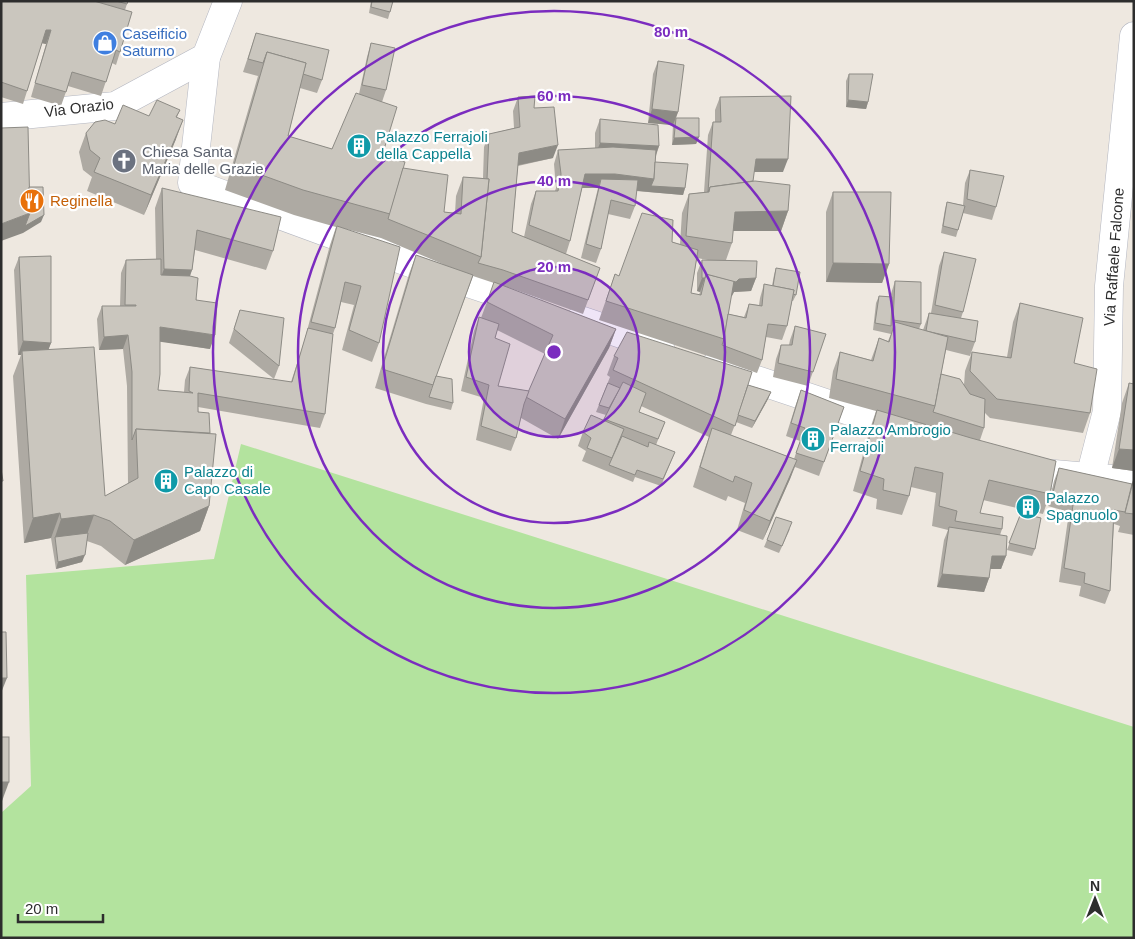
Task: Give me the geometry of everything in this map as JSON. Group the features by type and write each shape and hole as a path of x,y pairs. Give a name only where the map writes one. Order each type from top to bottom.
{"street":[{"path":"228,1 206,56 192,183 435,272 936,440"},
{"name":"Via Raffaele Falcone","path":"1090,477 1106,411 1109,286 1134,36"},
{"name":"Via Orazio","path":"1,117 115,106 206,56"},
{"path":"993,459 1030,472 1134,481"}],"green space":[{"path":"241,444 1134,727 1134,938 1,938 1,813 31,786 26,575 214,559"}],"building":[{"path":"1,1 94,1 132,12 120,52 116,50 106,82 72,72 66,92 35,83 51,30 46,30 27,91 1,82"},
{"path":"116,1 128,1 127,4"},
{"path":"372,1 393,1 390,12 371,7"},
{"path":"256,33 329,50 322,80 303,74 306,63 267,52 263,63 248,59"},
{"path":"371,43 395,48 386,90 362,85"},
{"name":"Palazzo Ferrajoli della Cappella","path":"267,52 306,63 288,136 332,149 356,93 397,107 382,156 405,162 390,214 303,190 234,165"},
{"path":"658,61 684,65 678,112 652,109"},
{"path":"849,74 873,74 868,102 848,100"},
{"path":"535,96 534,108 554,107 558,145 519,153 512,232 600,268 588,300 478,263 481,257 489,179 487,179 489,134 520,127 518,97"},
{"path":"791,96 788,159 756,159 753,181 710,187 708,192 713,122 721,122 720,97"},
{"name":"Chiesa Santa Maria delle Grazie","path":"157,100 180,110 176,117 183,120 151,195 94,172 100,158 90,150 86,133 95,122 105,120 115,124 123,105 149,116"},
{"path":"676,118 699,118 699,137 674,138"},
{"path":"600,119 658,125 659,146 600,143"},
{"path":"28,127 30,213 1,224 1,128"},
{"path":"613,147 656,150 654,179 615,174 585,174 570,241 529,225 536,191 558,191 561,174 558,150"},
{"path":"655,162 688,164 685,188 651,186 654,179"},
{"path":"403,168 448,175 444,212 461,214 463,177 489,179 481,257 388,219"},
{"path":"970,170 1004,176 996,207 967,199"},
{"path":"601,179 638,180 635,206 611,200 601,249 586,244"},
{"path":"755,181 790,185 788,211 735,212 732,243 686,236 689,194 709,192 710,187"},
{"path":"29,187 43,187 44,215 25,226 30,213"},
{"path":"162,188 281,217 273,251 197,230 192,270 164,269"},
{"path":"833,192 891,192 889,264 833,263"},
{"path":"947,202 965,206 958,230 943,226"},
{"path":"642,213 673,220 672,242 698,250 691,293 701,295 706,274 734,281 724,339 606,301 615,274 619,276"},
{"path":"337,226 400,247 379,343 349,330 361,286 345,282 335,328 311,322"},
{"path":"944,252 976,259 963,312 935,305"},
{"path":"416,255 473,275 433,385 382,369"},
{"path":"51,256 51,343 23,341 19,257"},
{"path":"161,259 161,275 198,278 196,300 217,303 215,335 160,327 158,390 193,393 189,391 190,367 292,382 308,328 333,334 325,414 198,393 198,412 209,413 210,433 136,429 132,440 132,372 128,335 104,337 102,306 136,306 125,305 126,260"},
{"path":"702,260 757,261 756,278 739,279 736,282 706,274 705,278 702,278"},
{"path":"776,268 800,272 796,295 793,294 794,290 773,286"},
{"path":"895,281 921,282 921,324 893,320"},
{"path":"494,282 616,329 565,419 526,397 553,335 487,302"},
{"path":"764,284 794,290 787,326 768,324 762,360 722,345 728,314 746,318 749,304 762,306"},
{"path":"879,296 892,297 891,326 875,323"},
{"path":"1020,303 1083,318 1074,363 1097,369 1090,413 997,399 970,371 972,352 1011,358"},
{"path":"240,310 284,318 279,366 234,329"},
{"path":"929,313 978,321 975,342 926,331"},
{"path":"479,317 499,324 495,338 510,344 498,386 529,391 516,438 481,426 489,385 466,377"},
{"path":"895,322 948,337 935,406 836,379 840,352 873,361 879,338 889,342"},
{"path":"795,326 826,334 813,372 778,363 781,345 792,345"},
{"path":"627,332 752,372 735,426 613,370 618,358 614,356"},
{"name":"Palazzo di Capo Casale","path":"94,347 105,496 138,478 136,429 216,434 209,506 134,540 110,521 94,515 61,519 60,513 33,518 22,351"},
{"path":"941,374 960,379 970,394 985,399 984,428 933,412"},
{"path":"436,376 452,379 453,403 429,397"},
{"path":"623,382 646,393 639,412 665,422 658,439 604,419"},
{"path":"608,383 620,388 609,408 599,405"},
{"path":"1129,383 1134,384 1134,450 1119,449"},
{"path":"748,385 771,392 755,421 738,415"},
{"name":"Palazzo Ambrogio Ferrajoli","path":"801,390 844,407 824,462 796,453 805,428 791,423"},
{"path":"877,410 1056,461 1050,494 989,480 980,513 1003,517 1002,529 955,521 957,511 939,506 943,473 915,467 909,496 883,490 884,479 860,471"},
{"path":"591,415 624,429 612,458 587,448 591,438 583,432"},
{"path":"712,428 797,460 770,521 744,510 752,483 735,476 733,482 700,467"},
{"path":"622,436 648,447 649,442 675,452 663,479 637,470 635,475 609,465"},
{"path":"1059,468 1132,484 1125,512 1114,510 1110,591 1084,583 1085,573 1064,568 1074,498 1053,493"},
{"path":"1134,478 1134,514 1125,513"},
{"path":"1021,513 1041,518 1035,549 1009,543"},
{"path":"776,517 792,522 782,546 767,540"},
{"path":"949,527 1007,536 1006,556 992,556 989,578 942,574"},
{"path":"88,533 85,555 58,562 55,537"},
{"path":"1,632 6,632 7,678 1,678"},
{"path":"1,737 9,737 9,782 1,782"}],"place":[{"name":"Caseificio Saturno","path":"105,43"},
{"name":"Palazzo Ferrajoli della Cappella","path":"359,146"},
{"name":"Chiesa Santa Maria delle Grazie","path":"124,161"},
{"name":"Reginella","path":"32,201"},
{"name":"Palazzo Ambrogio Ferrajoli","path":"813,439"},
{"name":"Palazzo di Capo Casale","path":"166,481"},
{"name":"Palazzo Spagnuolo","path":"1028,507"}]}
